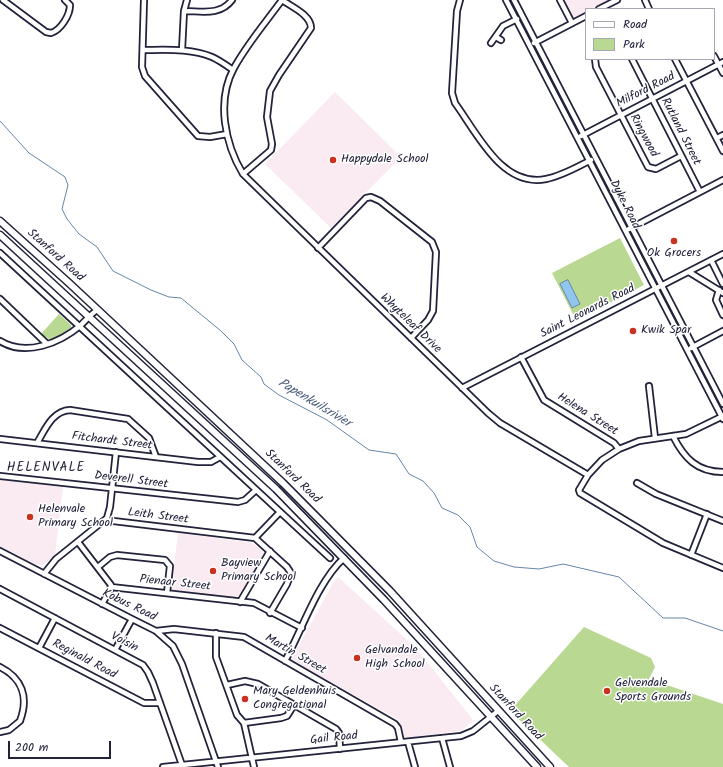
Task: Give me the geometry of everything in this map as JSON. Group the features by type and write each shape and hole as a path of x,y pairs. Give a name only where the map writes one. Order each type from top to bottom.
{"main road":[{"name":"Stanford Road","path":"0,221 283,483 349,548 550,767"},
{"name":"Stanford Road","path":"0,235 276,489 344,558 537,767"}],"street":[{"path":"3,0 46,32 56,31 69,13 70,5 65,0"},
{"path":"144,0 142,67 144,74 195,134 206,138 227,134"},
{"path":"182,50 184,11 187,0"},
{"path":"184,11 219,11 226,7 232,0"},
{"path":"243,174 271,150 272,144 267,117 270,91 279,75 312,28 311,22 307,18 282,0"},
{"name":"Whyteleaf Drive","path":"282,0 233,70 226,100 227,134 237,164 243,174 462,388 500,423 588,475"},
{"path":"460,0 457,11 452,93 456,103 497,161 514,176 533,180 554,177 596,158"},
{"name":"Dyke Road","path":"506,0 722,417"},
{"name":"Dyke Road","path":"514,0 723,404"},
{"path":"560,0 572,23"},
{"path":"603,8 617,0"},
{"path":"530,45 585,16"},
{"path":"491,43 503,26 517,19"},
{"path":"496,37 501,40"},
{"path":"143,50 182,50 211,56 233,70"},
{"name":"Ringwood","path":"595,60 596,67 646,164 651,168 656,168 681,156"},
{"name":"Rutland Street","path":"633,60 700,192"},
{"path":"676,60 723,151"},
{"path":"721,63 723,73"},
{"name":"Milford Road","path":"578,137 721,63"},
{"path":"717,138 723,135"},
{"path":"626,231 723,180"},
{"path":"318,248 366,198 371,196 380,201 432,242 436,252 433,311 428,320 411,338"},
{"path":"0,253 330,558"},
{"name":"Saint Leonards Road","path":"462,388 723,254"},
{"path":"711,260 723,284"},
{"path":"689,272 721,291 716,300 723,315"},
{"path":"0,300 47,344"},
{"path":"0,341 12,346 24,348 47,344 59,340 78,326 96,309"},
{"path":"688,350 723,331"},
{"name":"Helena Street","path":"522,357 542,398 614,443 619,449"},
{"path":"649,386 655,438"},
{"path":"37,443 53,418 59,412 70,410 123,417 130,420 151,441 156,457"},
{"path":"722,417 692,432 655,438 631,444 619,449 602,460 588,475 579,490 580,493 658,540 723,568"},
{"path":"673,436 681,452 691,462 707,470 723,472"},
{"name":"Fitchardt Street","path":"0,439 208,462 220,456"},
{"path":"44,574 49,565 105,520 110,507 116,452"},
{"name":"Deverell Street","path":"0,476 238,502 245,500 256,490"},
{"path":"637,484 656,494 723,521"},
{"path":"270,613 291,575 290,570 255,538 280,512"},
{"path":"691,555 707,514"},
{"name":"Leith Street","path":"105,520 255,538"},
{"path":"78,542 98,567 111,587 102,604"},
{"path":"240,602 270,551"},
{"name":"Kobus Road","path":"0,552 132,620 156,630 173,646 180,658 218,767"},
{"path":"98,567 110,557 117,555 165,560 170,566 167,593"},
{"path":"285,661 302,628 308,612 334,568 344,558"},
{"name":"Pienaar Street","path":"111,587 254,603 270,613 302,628"},
{"name":"Voisin","path":"0,589 140,662 146,669 160,703 182,765"},
{"path":"39,648 56,618"},
{"path":"115,650 132,620"},
{"name":"Reginald Road","path":"0,628 144,703 160,703"},
{"name":"Martin Street","path":"156,630 171,628 244,637 395,724 399,730 401,742"},
{"path":"216,633 215,653 237,715 244,723 254,767"},
{"path":"0,667 14,676 21,686 23,695 20,721 9,730 0,732"},
{"path":"227,685 241,681 253,682 294,705 336,729 339,733 340,749"},
{"path":"244,723 287,716 294,705"},
{"name":"Gail Road","path":"163,767 442,738 470,733 498,711"},
{"path":"442,738 450,767"},
{"path":"408,742 415,767"}],"shaded area":[{"path":"564,0 609,0 594,8 585,8 585,12 576,17 572,16"},
{"name":"Happydale School","path":"335,92 401,157 331,228 265,164"},
{"name":"Helenvale Primary School","path":"0,480 63,487 55,555 43,565 36,565 0,547"},
{"name":"Bayview Primary School","path":"178,533 252,543 262,550 263,554 239,595 234,598 173,591 171,589"},
{"name":"Gelvandale High School","path":"338,577 416,648 474,721 461,731 404,738 399,720 291,660 333,583"}],"green space":[{"path":"620,238 644,285 576,320 552,273"},
{"path":"59,314 71,325 71,328 55,339 50,340 41,334"},
{"name":"Gelvendale Sports Grounds","path":"584,627 651,658 655,667 649,679 723,704 723,767 569,767 510,711"}],"water":[{"path":"568,280 580,304 572,308 560,284"}],"waterway":[{"name":"Papenkuilsrivier","path":"0,121 29,153 65,177 68,185 62,209 67,219 79,234 97,247 113,271 151,290 169,297 181,298 221,331 234,344 242,360 261,377 264,384 279,395 327,420 369,450 396,454 409,474 423,481 434,493 442,508 458,515 470,527 477,547 494,561 514,567 539,569 563,564 619,577 663,618 685,618 723,631"}],"place":[{"name":"Happydale School","path":"333,160"},
{"name":"Ok Grocers","path":"674,241"},
{"name":"Kwik Spar","path":"633,331"},
{"name":"Helenvale Primary School","path":"30,517"},
{"name":"Bayview Primary School","path":"213,571"},
{"name":"Gelvandale High School","path":"357,658"},
{"name":"Gelvendale Sports Grounds","path":"607,691"},
{"name":"Mary Geldenhuis Congregational","path":"245,699"}],"district":[{"name":"HELENVALE","path":"46,469"}]}
